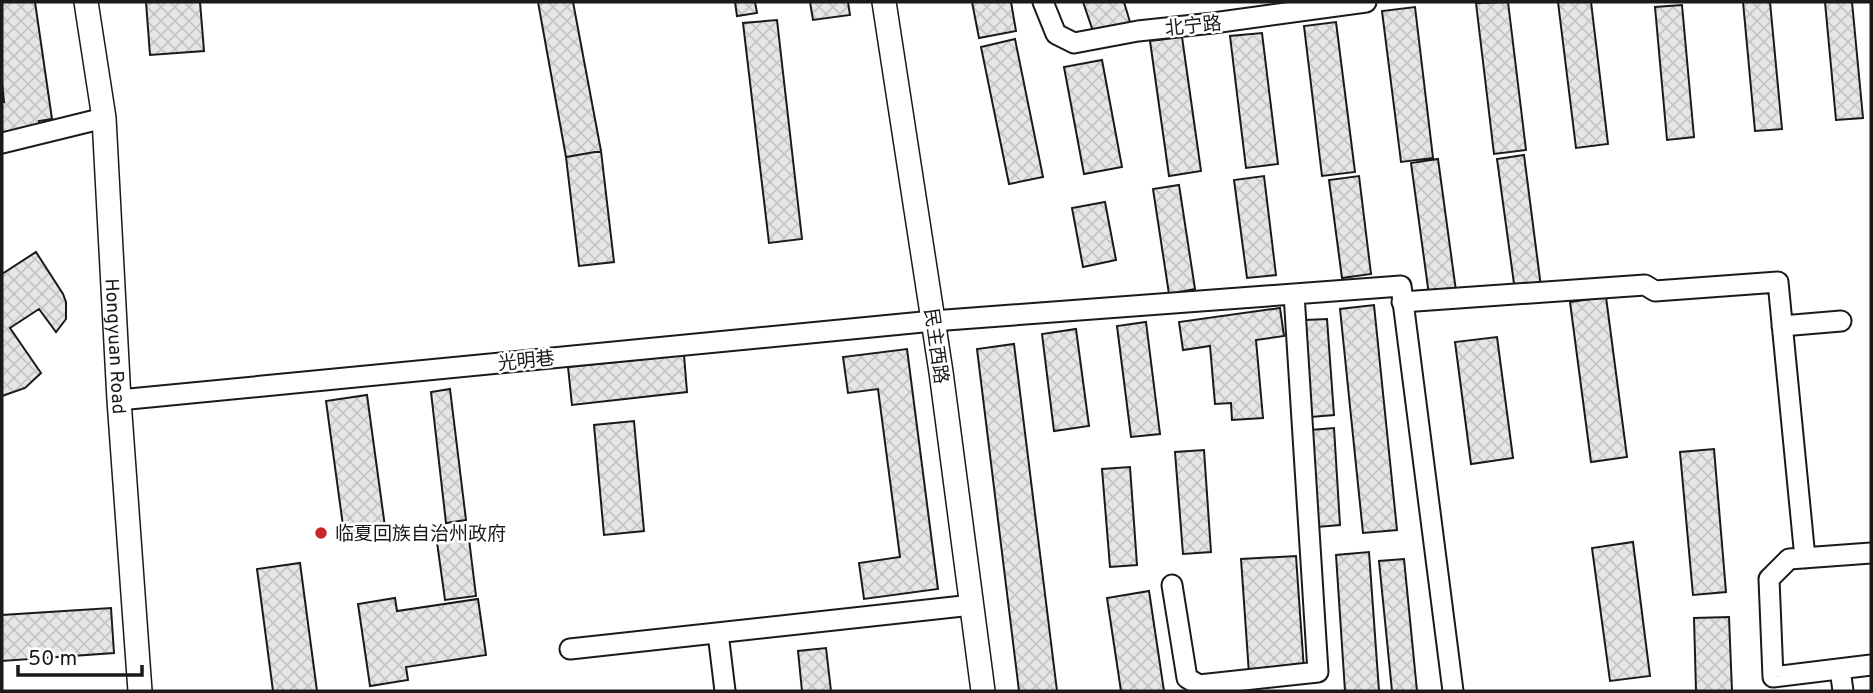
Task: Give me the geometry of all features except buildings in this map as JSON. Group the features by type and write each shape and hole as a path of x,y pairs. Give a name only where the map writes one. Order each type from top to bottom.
{"main road":[{"name":"Hongyuan Road","path":"86,2 104,118 135,691"},
{"name":"民主西路","path":"884,2 933,321 984,691"}],"street":[{"name":"北宁路","path":"1043,2 1056,34 1074,43 1138,31 1366,2"},
{"path":"2,143 104,118"},
{"path":"1453,691 1402,302 1645,285 1655,291 1778,282 1805,558"},
{"name":"光明巷","path":"119,400 933,321 1401,286 1402,302"},
{"path":"1172,585 1187,678 1199,685 1318,672 1294,294"},
{"path":"1782,326 1841,321"},
{"path":"1871,553 1789,559 1769,579 1773,677 1871,665"},
{"path":"570,649 972,605"},
{"path":"718,633 725,691"},
{"path":"1840,669 1843,691"}],"place":[{"name":"临夏回族自治州政府","path":"321,533"}]}
